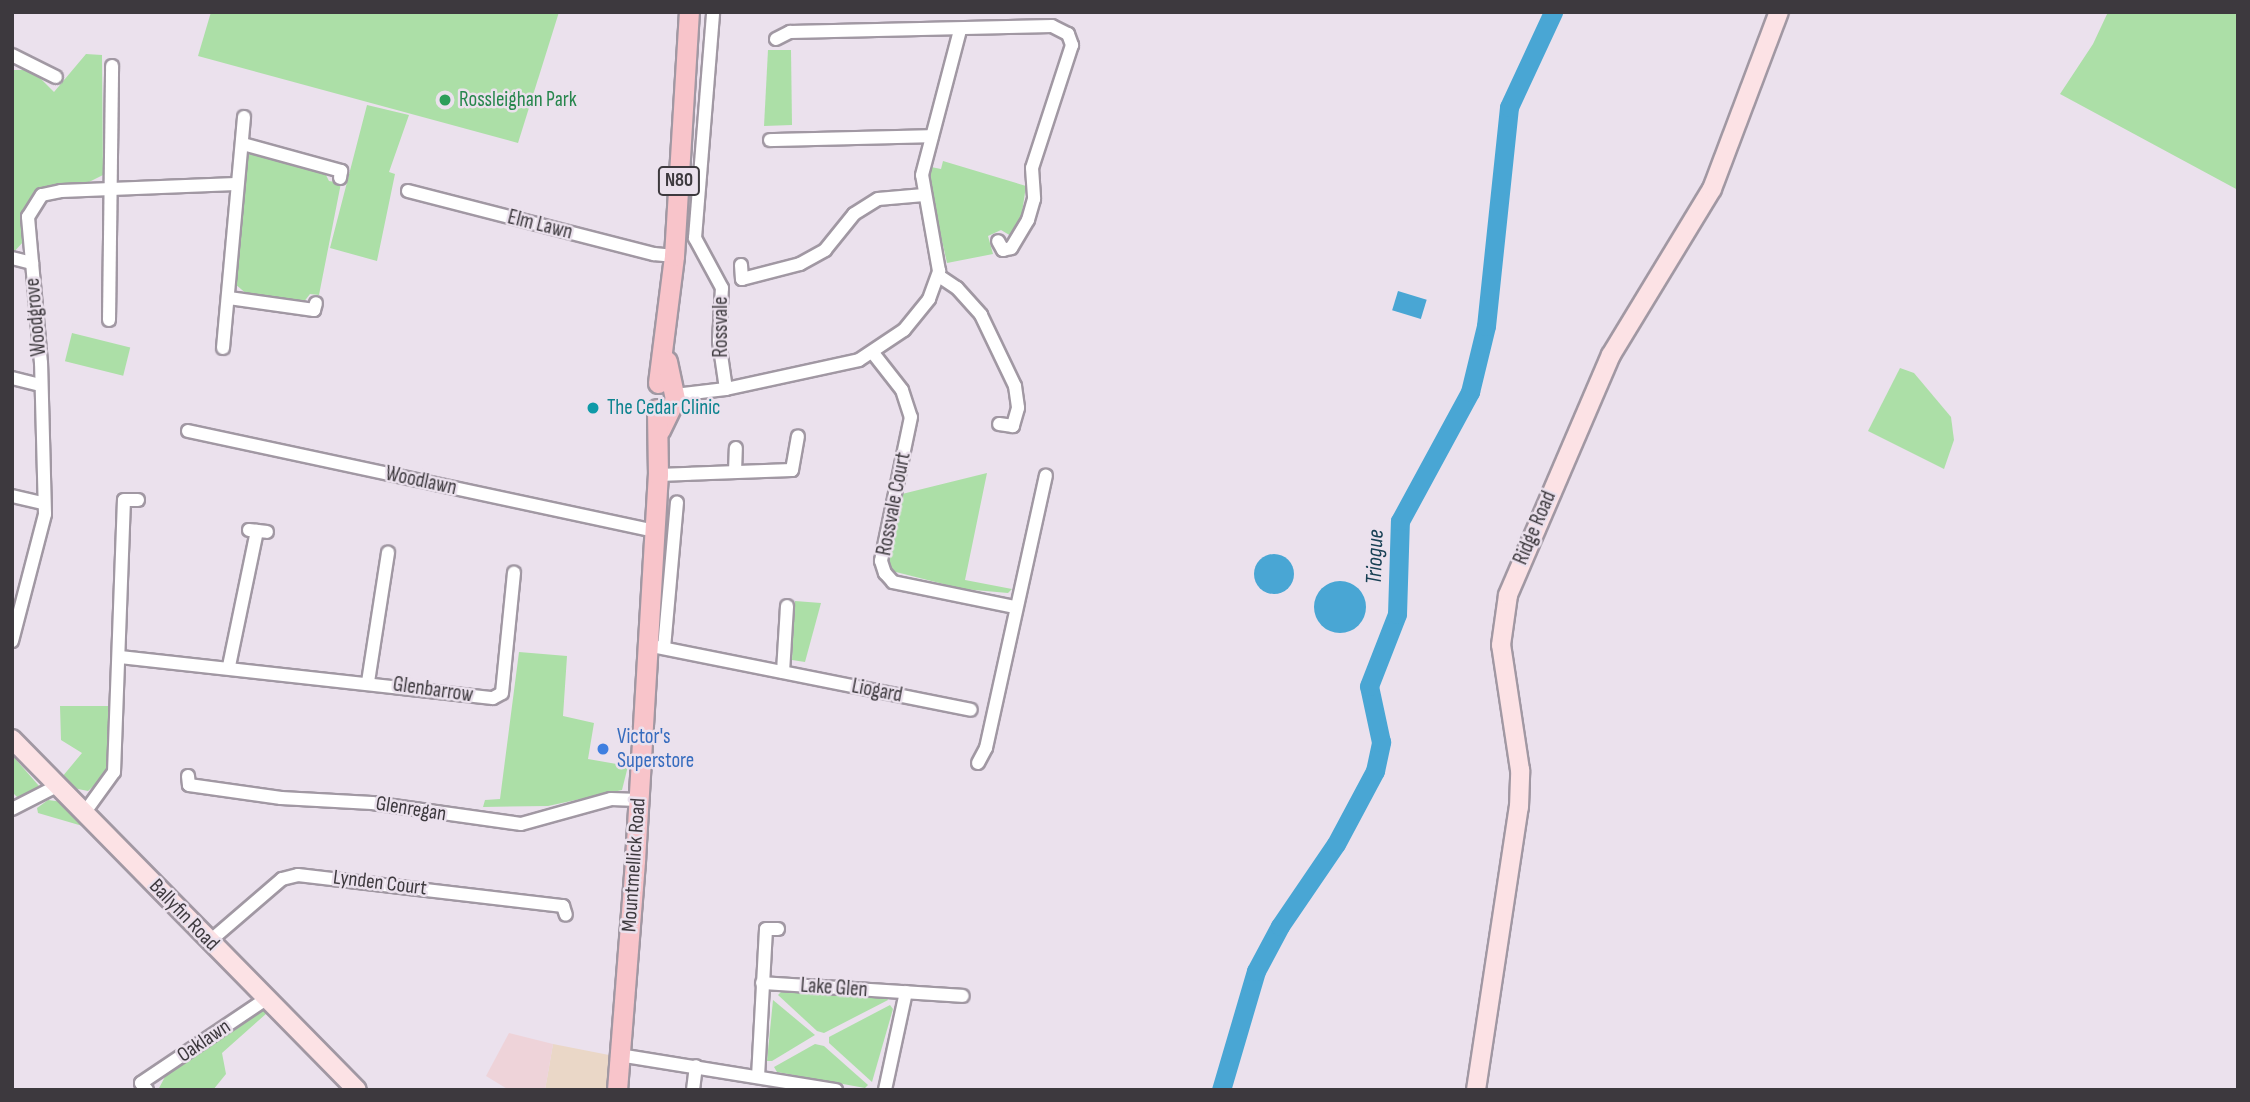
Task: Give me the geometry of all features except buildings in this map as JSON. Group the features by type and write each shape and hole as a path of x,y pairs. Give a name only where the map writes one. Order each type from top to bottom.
{"main road":[{"name":"Mountmellick Road","path":"617,1090 638,800 656,646 654,531 660,431 666,396 665,349 690,12"}],"street":[{"name":"Rossvale","path":"713,12 695,238 722,288 719,341 726,389"},
{"name":"Ridge Road","path":"1476,1090 1519,807 1520,770 1502,655 1508,595 1611,355 1682,245 1712,189 1779,12"},
{"path":"776,38 790,32 1052,26 1071,39 1032,169 1034,198 1028,220 1011,248 1003,250 999,241"},
{"path":"666,396 726,389 839,368 873,353 904,330 929,299 939,276 922,175 960,30"},
{"path":"12,55 56,77"},
{"path":"109,320 112,65"},
{"path":"223,348 244,117"},
{"path":"770,140 932,136"},
{"path":"243,144 341,171 340,178"},
{"name":"Woodgrove","path":"12,641 45,514 42,503 41,385 28,217 43,195 111,189 236,184"},
{"name":"Elm Lawn","path":"408,191 674,256"},
{"path":"741,265 742,278 810,260 825,250 854,214 878,199 924,195"},
{"path":"12,258 32,263"},
{"path":"939,276 957,288 981,315 1015,386 1018,408 1013,426 999,424"},
{"path":"229,298 314,310 316,303"},
{"name":"Rossvale Court","path":"873,353 902,390 911,417 881,561 885,573 893,582 1015,607"},
{"name":"Woodgrove","path":"12,378 41,385"},
{"name":"Woodlawn","path":"188,431 654,531"},
{"path":"658,475 792,470 798,437"},
{"path":"735,472 736,448"},
{"path":"978,763 986,748 1046,476"},
{"path":"12,496 42,503"},
{"path":"85,812 114,772 124,500 138,500"},
{"path":"656,646 677,503"},
{"path":"229,666 258,531"},
{"name":"Glenbarrow","path":"368,682 389,553"},
{"name":"Glenbarrow","path":"120,657 229,666 493,698 502,693 513,573"},
{"path":"783,672 787,606"},
{"name":"Liogard","path":"656,646 971,710"},
{"name":"Ballyfin Road","path":"12,739 357,1090"},
{"name":"Glenregan","path":"188,776 189,785 202,787 281,798 372,803 522,824 611,799 638,800"},
{"path":"12,809 57,786"},
{"name":"Lynden Court","path":"210,941 282,879 298,874 564,906 566,915"},
{"path":"758,1077 766,929 778,929"},
{"name":"Lake Glen","path":"762,983 963,996"},
{"path":"885,1090 906,992"},
{"name":"Oaklawn","path":"141,1087 266,999"},
{"path":"619,1055 836,1090"},
{"path":"693,1090 696,1066"}],"shaded area":[{"path":"509,1033 553,1044 545,1090 509,1090 486,1076"},
{"path":"553,1044 609,1055 608,1090 545,1090"}],"green space":[{"name":"Rossleighan Park","path":"211,12 559,12 518,143 198,56"},
{"path":"2108,12 2238,12 2238,190 2060,94 2093,44"},
{"path":"768,50 791,50 792,125 764,126"},
{"path":"86,54 102,55 103,175 89,182 50,185 36,193 27,204 24,241 12,254 12,70 32,70 54,92"},
{"path":"367,105 409,115 389,172 395,174 377,261 330,248"},
{"path":"256,151 323,169 329,181 341,183 319,295 310,294 303,303 248,295 235,284 246,156"},
{"path":"943,161 1026,186 1020,226 1011,236 1001,230 988,236 993,254 947,263 929,183 931,167 941,169"},
{"path":"72,333 130,348 123,376 65,361"},
{"path":"1900,368 1914,373 1951,417 1954,440 1944,469 1868,431"},
{"path":"987,473 965,580 1012,589 1008,593 963,589 892,571 886,560 898,495"},
{"path":"795,601 821,603 805,662 792,660"},
{"path":"519,652 567,656 563,716 594,723 588,759 628,766 622,790 548,806 483,807 485,800 500,799"},
{"path":"60,706 109,706 109,772 88,791 73,788 62,777 82,753 61,740"},
{"path":"12,755 39,786 19,799 12,792"},
{"path":"48,800 63,802 86,827 38,813 37,808"},
{"path":"781,992 888,1000 824,1033 817,1031 778,995"},
{"path":"773,1000 815,1035 772,1061 767,1061"},
{"path":"890,1005 893,1009 872,1082 829,1043 829,1037"},
{"path":"262,1009 267,1013 222,1053 226,1074 213,1090 158,1090 167,1073"},
{"path":"815,1044 824,1046 868,1085 865,1088 777,1072 774,1067"}],"water":[{"path":"1398,291 1427,300 1421,319 1392,310"},
{"path":"1274,554 1282,555 1288,560 1293,566 1293,582 1288,588 1282,593 1274,594 1266,593 1260,588 1255,582 1254,574 1255,566 1260,560 1266,555"},
{"path":"1340,581 1350,583 1358,589 1364,597 1364,617 1358,625 1350,631 1340,633 1330,631 1322,625 1316,617 1314,607 1316,597 1322,589 1330,583"}],"waterway":[{"name":"Triogue","path":"1221,1090 1256,971 1280,926 1336,844 1375,771 1381,742 1369,686 1397,614 1400,521 1470,392 1486,326 1509,107 1553,12"}],"place":[{"name":"Rossleighan Park","path":"445,100"},
{"name":"The Cedar Clinic","path":"593,408"},
{"name":"Victor's Superstore","path":"603,749"}]}
